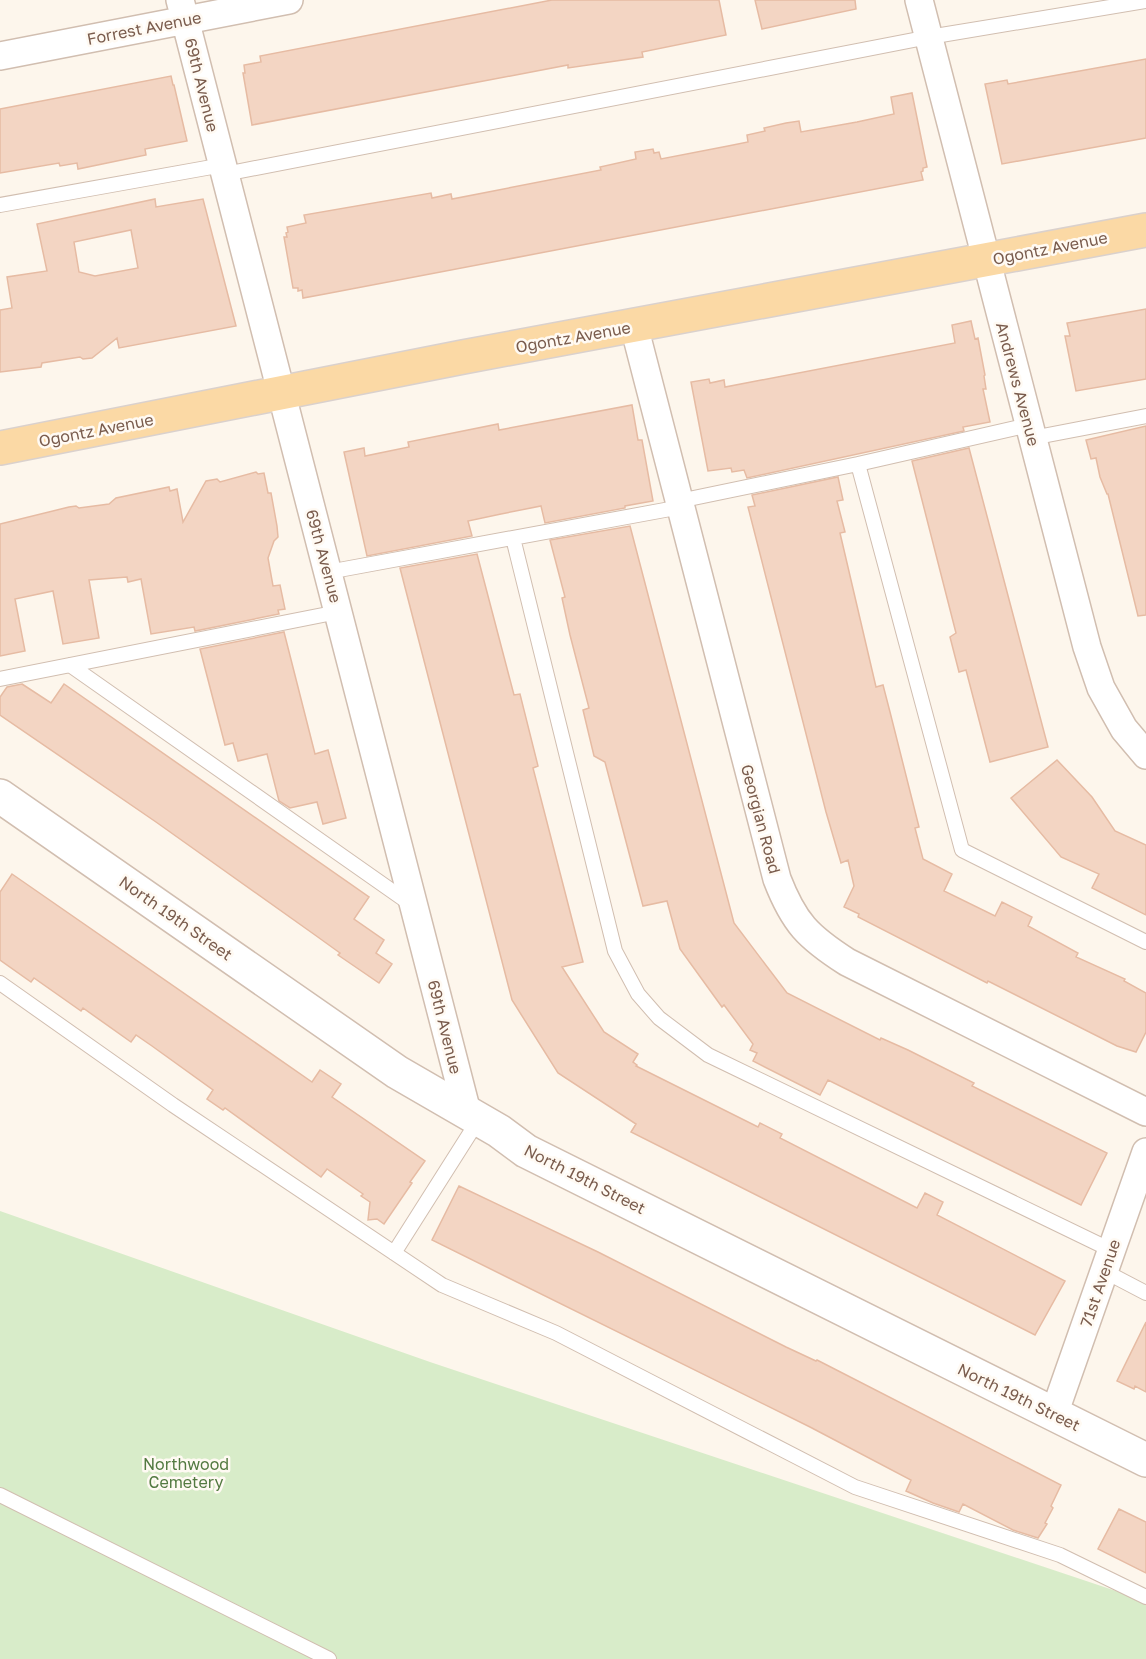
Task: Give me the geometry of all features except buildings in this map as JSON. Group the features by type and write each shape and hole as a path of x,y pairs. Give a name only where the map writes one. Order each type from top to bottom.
{"main road":[{"name":"Ogontz Avenue","path":"0,448 281,392 1146,230"}],"street":[{"name":"Forrest Avenue","path":"0,56 183,10 289,0"},
{"name":"Andrews Avenue","path":"919,0 1087,647 1101,688 1124,729 1146,755"},
{"name":"69th Avenue","path":"183,10 415,907 473,1115"},
{"name":"Georgian Road","path":"634,326 777,879 788,907 816,942 847,962 1146,1112"},
{"name":"North 19th Street","path":"0,796 398,1072 473,1115 526,1151 1146,1460"},
{"name":"71st Avenue","path":"1054,1414 1146,1152"}],"lane":[{"path":"0,205 224,170 929,37 1146,1"},
{"path":"328,572 680,504 858,464 1030,432 1146,416"},
{"path":"858,464 962,850 1146,942"},
{"path":"513,538 615,951 638,994 659,1018 708,1055 1108,1261 1146,1293"},
{"path":"0,679 338,612"},
{"path":"70,665 415,907"},
{"path":"0,983 173,1105 442,1286 556,1333 855,1487 1060,1555 1146,1597"},
{"path":"394,1252 473,1115"},
{"path":"0,1495 329,1659"}],"green space":[{"name":"Northwood Cemetery","path":"0,1211 430,1362 1146,1601 1146,1659 0,1659"}]}
